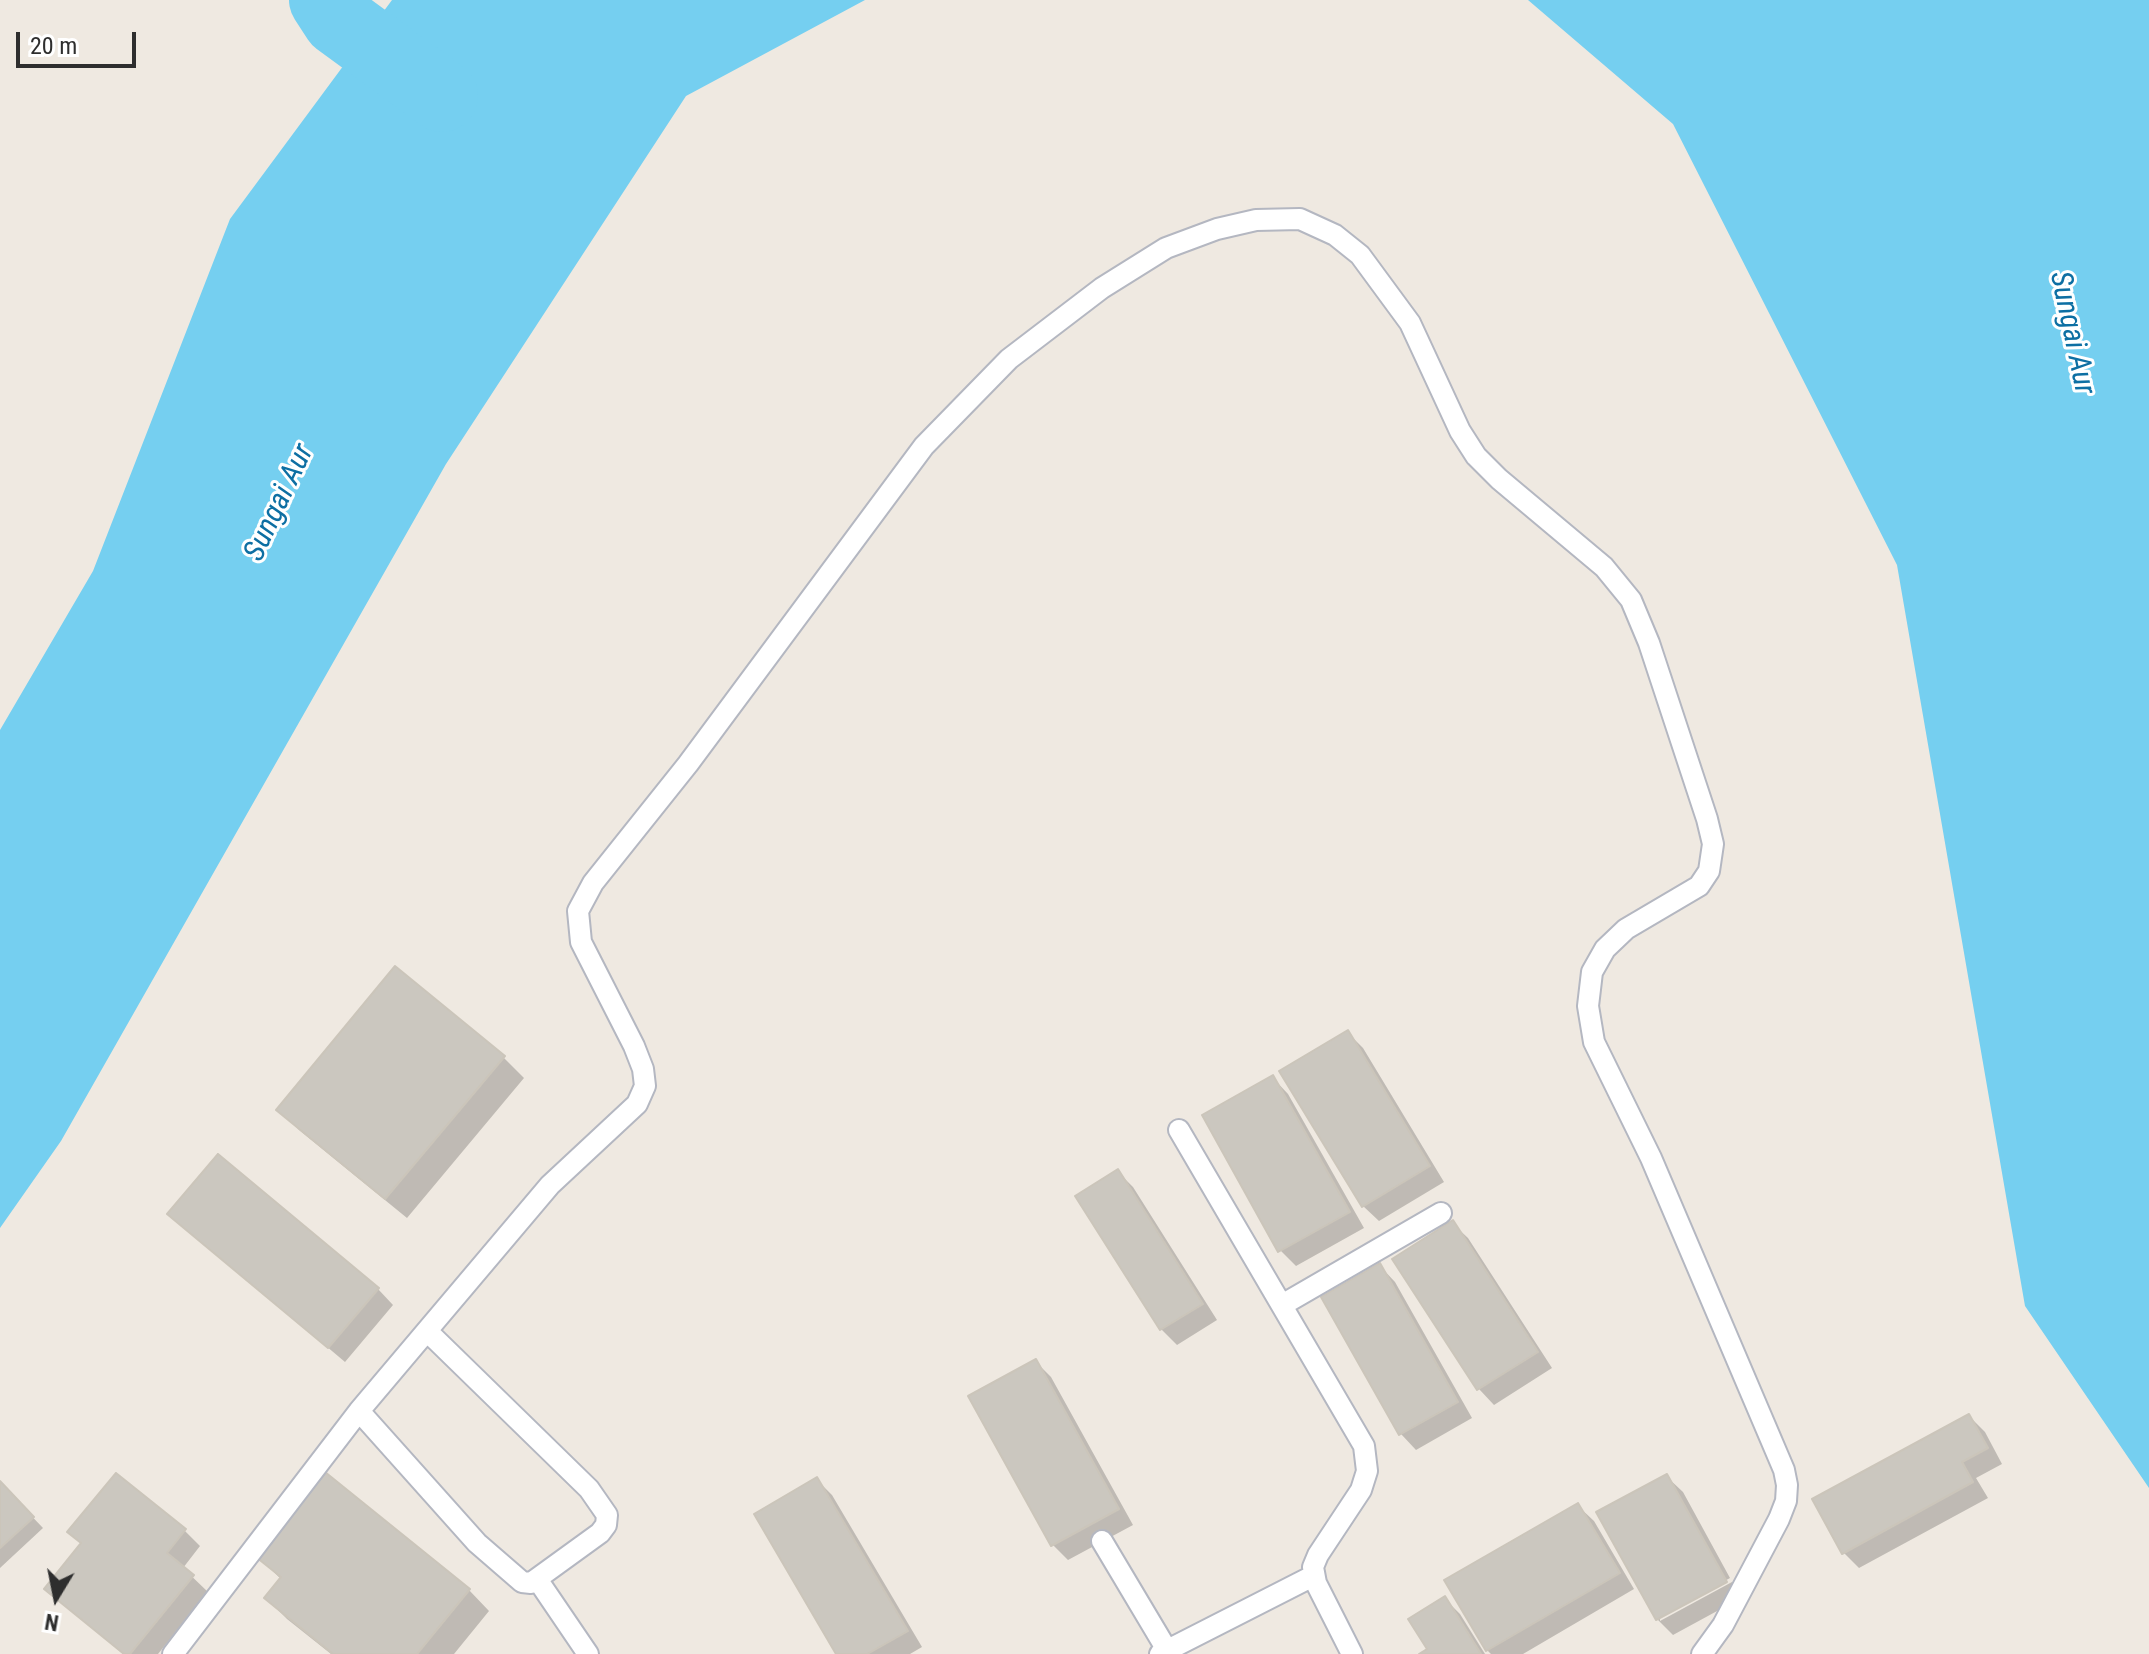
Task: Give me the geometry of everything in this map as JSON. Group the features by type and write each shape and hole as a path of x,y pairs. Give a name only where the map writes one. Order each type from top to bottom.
{"lane":[{"path":"173,1654 359,1411 550,1185 637,1104 645,1086 643,1069 581,942 578,911 593,883 688,764 924,446 1009,359 1102,288 1166,248 1217,229 1256,220 1300,219 1335,235 1360,255 1410,323 1460,431 1476,456 1604,567 1631,600 1649,643 1707,819 1713,844 1709,871 1699,886 1626,929 1605,949 1592,972 1588,1006 1594,1042 1651,1158 1784,1470 1787,1485 1786,1501 1779,1519 1723,1625 1702,1654"},
{"path":"1179,1130 1364,1446 1367,1471 1361,1490 1313,1567 1313,1576 1352,1654"},
{"path":"1282,1305 1441,1213"},
{"path":"359,1411 477,1543 522,1582 531,1583 600,1533 607,1520 605,1509 589,1489 427,1331"},
{"path":"1102,1541 1164,1652 1313,1576"},
{"path":"537,1579 588,1654"}],"water":[{"name":"Sungai Aur","path":"392,0 865,0 686,96 446,464 61,1141 0,1228 0,730 93,571 230,219"},
{"name":"Sungai Aur","path":"1528,0 2149,0 2149,1488 2025,1306 1897,565 1673,124"}],"building":[{"path":"395,966 505,1056 385,1199 276,1110"},
{"path":"1348,1030 1430,1166 1362,1207 1279,1071"},
{"path":"1273,1075 1350,1212 1278,1252 1202,1115"},
{"path":"218,1154 379,1288 328,1348 167,1214"},
{"path":"1118,1169 1203,1304 1160,1330 1075,1196"},
{"path":"1453,1220 1538,1352 1477,1390 1392,1259"},
{"path":"1380,1263 1458,1402 1399,1435 1321,1297"},
{"path":"1036,1359 1119,1509 1051,1546 968,1396"},
{"path":"1969,1414 1988,1448 1962,1462 1973,1482 1842,1554 1812,1499"},
{"path":"325,1472 470,1589 417,1654 333,1654 264,1598 281,1577 256,1557"},
{"path":"116,1473 186,1529 167,1553 194,1575 130,1654 124,1654 44,1589 81,1543 67,1532"},
{"path":"1667,1474 1727,1582 1656,1620 1596,1512"},
{"path":"817,1477 908,1631 867,1654 836,1654 754,1514"},
{"path":"0,1481 34,1517 0,1548"},
{"path":"1578,1503 1620,1573 1486,1651 1444,1580"},
{"path":"1445,1596 1481,1654 1419,1654 1427,1649 1408,1619"}],"waterway":[{"path":"325,0 338,20 442,96"}]}
